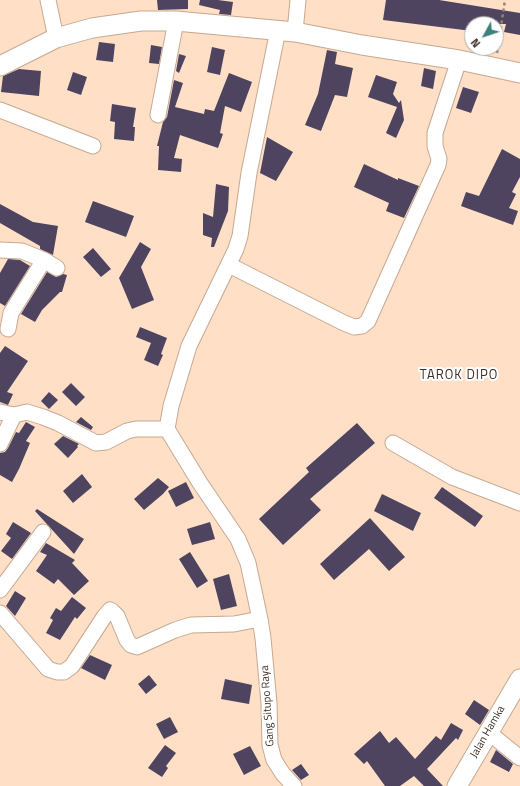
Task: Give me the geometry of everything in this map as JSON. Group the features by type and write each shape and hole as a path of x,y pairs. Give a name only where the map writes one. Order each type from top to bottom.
{"street":[{"path":"48,0 56,38"},
{"path":"0,444 7,413 27,412 43,417 58,423 96,443 106,442 127,431 136,429 167,429 189,346 229,265 240,236 250,173 286,31 298,0"},
{"path":"0,66 56,38 92,28 142,21 176,21 286,31 362,45 459,60 520,74"},
{"path":"158,115 176,21"},
{"path":"229,265 354,327 362,326 368,321 438,165 439,159 435,146 435,133 459,60"},
{"path":"0,110 93,146"},
{"path":"0,250 22,251 44,260 57,268"},
{"path":"8,329 11,314 44,260"},
{"name":"Gang Situpo Raya","path":"167,429 200,483 238,539 245,557 253,585 263,638 269,703 270,746 274,760 283,774 294,786"},
{"path":"393,443 452,477 520,503"},
{"path":"0,590 43,532"},
{"path":"0,613 48,669 57,672 64,672 72,666 110,610 117,616 127,640 131,645 137,647 175,630 191,625 234,624 260,619"},
{"name":"Jalan Hamka","path":"457,786 520,679"},
{"path":"488,732 520,758"}],"path":[{"path":"494,68 505,0"}],"building":[{"path":"157,0 188,0 188,9 158,10"},
{"path":"200,0 233,2 231,15 219,14 220,10 199,5"},
{"path":"386,0 439,0 520,13 520,35 504,32 506,24 504,24 504,16 464,16 464,30 383,20"},
{"path":"99,42 115,44 113,62 96,60"},
{"path":"151,45 162,47 159,64 149,63"},
{"path":"212,47 225,50 220,75 207,72"},
{"path":"327,50 337,52 335,64 353,68 347,97 335,95 321,131 305,125 318,94"},
{"path":"179,54 186,56 179,73 176,71"},
{"path":"424,68 436,71 433,89 421,86"},
{"path":"19,69 41,71 39,96 1,92 3,76"},
{"path":"73,72 87,77 81,95 67,90"},
{"path":"229,73 252,82 241,112 225,106 220,133 223,134 218,148 180,135 174,158 182,159 181,172 158,170 159,146 157,146 163,122 167,117 174,80 183,83 175,107 204,114 205,109 214,111"},
{"path":"376,75 397,82 393,94 399,103 401,100 404,120 396,138 386,133 397,107 368,97"},
{"path":"463,87 479,92 471,113 456,108"},
{"path":"112,104 136,108 133,127 135,127 134,141 114,139 115,122 110,121"},
{"path":"267,137 293,152 276,181 260,173"},
{"path":"502,149 520,159 520,177 512,192 516,194 509,208 518,211 513,225 461,206 466,192 479,196"},
{"path":"364,164 398,180 398,178 419,186 404,218 386,211 389,203 354,187"},
{"path":"216,184 229,187 228,211 214,247 211,247 212,238 203,235 203,213 213,217"},
{"path":"93,201 134,216 126,237 85,222"},
{"path":"0,204 33,222 58,226 53,255 40,249 40,246 0,223"},
{"path":"140,242 151,249 141,267 154,300 132,309 119,278"},
{"path":"93,248 111,269 101,277 83,257"},
{"path":"8,259 20,260 30,266 5,306 0,303 0,273"},
{"path":"47,272 56,277 63,274 67,275 62,292 60,292 42,310 35,322 21,314"},
{"path":"140,327 167,338 161,354 163,355 158,366 144,360 151,343 136,337"},
{"path":"5,346 28,361 7,392 13,394 8,405 0,402 0,353"},
{"path":"71,383 85,397 76,406 62,392"},
{"path":"49,392 58,400 49,409 41,401"},
{"path":"81,417 93,427 91,430 76,422"},
{"path":"26,422 35,427 26,441 30,443 12,482 0,475 0,453 5,452 16,432 19,433"},
{"path":"357,423 375,443 310,499 321,510 283,545 259,519 309,472 306,468"},
{"path":"63,436 79,444 68,458 54,444"},
{"path":"82,474 92,487 73,503 63,491"},
{"path":"158,478 169,487 144,510 134,499"},
{"path":"186,482 194,498 176,507 168,491"},
{"path":"442,487 483,516 475,527 434,498"},
{"path":"382,494 421,513 413,531 374,511"},
{"path":"37,509 84,539 74,554 35,511"},
{"path":"370,518 405,557 389,571 369,549 334,580 320,564"},
{"path":"13,522 31,533 12,559 1,551 11,538 6,534"},
{"path":"210,522 215,539 192,545 187,529"},
{"path":"46,543 75,560 72,563 89,581 74,595 58,579 54,584 36,571 47,555 40,552"},
{"path":"190,552 208,581 197,588 179,559"},
{"path":"229,574 237,606 221,610 213,579"},
{"path":"15,591 26,598 15,616 6,606"},
{"path":"72,597 86,608 77,619 75,617 60,640 46,633 53,620 50,618 56,608 61,611"},
{"path":"90,655 112,665 105,680 81,668"},
{"path":"149,675 157,685 146,694 138,684"},
{"path":"225,679 252,685 249,704 221,699"},
{"path":"474,700 489,710 480,725 465,714"},
{"path":"170,717 178,732 164,739 156,724"},
{"path":"451,723 463,730 458,740 456,738 427,769 443,786 424,786 414,776 400,786 385,786 367,761 364,764 354,754 380,731 389,743 396,737 415,759 436,736 441,740"},
{"path":"165,745 176,753 166,766 168,768 162,777 148,768"},
{"path":"250,746 261,766 244,775 233,754"},
{"path":"496,750 513,764 509,772 490,762"},
{"path":"301,764 309,775 301,780 292,770"}],"district":[{"name":"TAROK DIPO","path":"459,376"}]}
